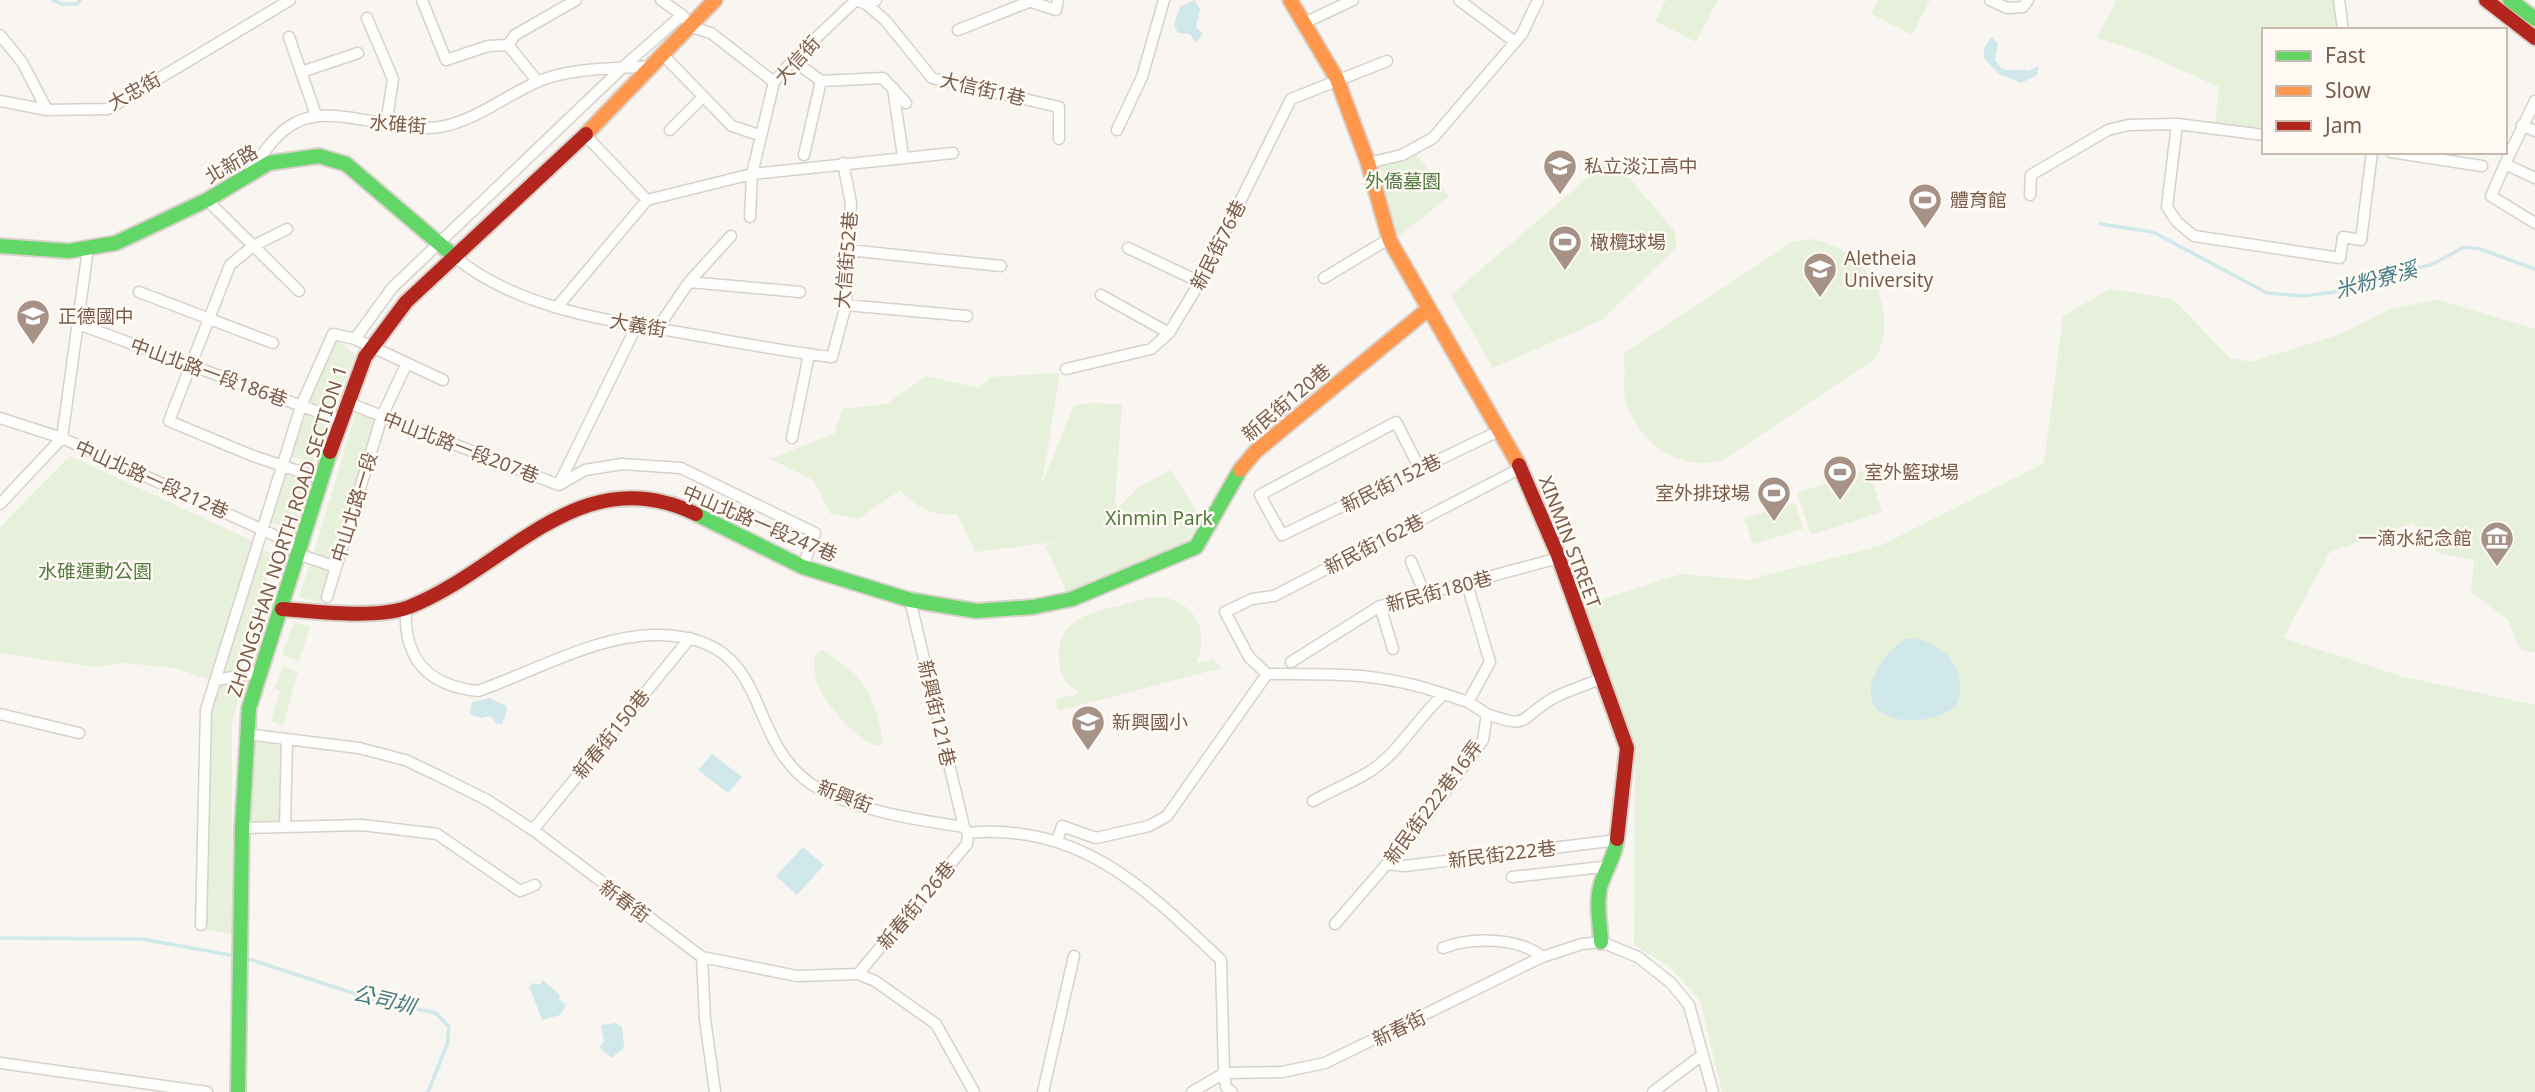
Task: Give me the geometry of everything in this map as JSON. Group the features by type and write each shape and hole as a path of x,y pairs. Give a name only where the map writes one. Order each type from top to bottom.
{"street":[{"name":"大忠街","path":"0,101 47,110 108,109 290,0"},
{"path":"422,0 446,60 488,46 508,45"},
{"path":"661,0 686,21 711,33 774,82"},
{"name":"ZHONGSHAN NORTH ROAD SECTION 1","path":"238,1092 242,828 249,708 346,402 372,348 406,302 585,135 659,61 686,21 715,0"},
{"path":"1117,130 1142,76 1164,0"},
{"name":"XINMIN STREET","path":"1290,0 1337,79 1368,163 1391,241 1427,310 1521,468 1559,558 1600,679 1618,718 1627,748 1618,840 1611,866 1602,881 1599,897 1601,942"},
{"path":"1302,24 1353,0"},
{"path":"1459,0 1515,42"},
{"path":"1368,163 1402,155 1433,138 1522,34 1538,0"},
{"path":"1990,0 2007,8 2024,7 2028,0"},
{"path":"2339,0 2343,28"},
{"path":"2486,0 2535,38"},
{"path":"2510,0 2535,19"},
{"name":"大信街","path":"750,217 752,174 759,135 774,82 793,60 866,1"},
{"name":"大信街1巷","path":"866,1 932,78 1059,107 1059,139"},
{"path":"958,30 1025,1 1057,5"},
{"path":"508,45 515,35 569,2"},
{"path":"367,18 393,79 386,125"},
{"path":"355,340 392,288 621,69 686,21"},
{"path":"0,35 22,62 47,110"},
{"path":"242,181 273,141 295,122 316,115 289,37"},
{"path":"508,45 538,82"},
{"path":"301,72 358,53"},
{"path":"793,60 821,81 883,78 906,103"},
{"path":"659,61 703,97 732,126 759,135"},
{"name":"水碓街","path":"316,115 386,125 439,127 485,113 538,82 581,72 621,69 659,61"},
{"name":"新民街76巷","path":"1066,369 1151,349 1169,333 1199,282 1292,99 1387,61"},
{"path":"804,155 821,81"},
{"path":"893,88 903,156"},
{"path":"670,130 703,97"},
{"path":"2535,101 2491,196 2535,223"},
{"path":"2031,195 2031,175 2108,130 2128,125 2178,124 2262,135"},
{"path":"2178,124 2167,206 2194,236 2340,258 2343,237 2361,240 2372,154"},
{"path":"2522,125 2535,131"},
{"path":"585,135 648,200"},
{"path":"557,307 648,200 752,174 903,156 953,153"},
{"path":"2404,154 2482,166"},
{"name":"北新路","path":"0,246 38,250 88,249 143,232 208,200 270,163 289,158 319,156 346,164 455,257"},
{"name":"大信街52巷","path":"832,357 846,304 851,203 844,163"},
{"path":"2505,164 2535,178"},
{"path":"208,200 299,291"},
{"path":"287,229 253,246 230,265 193,366 169,421 322,479"},
{"path":"657,329 689,282 732,236"},
{"path":"1324,278 1382,243 1391,241"},
{"path":"1128,248 1199,282"},
{"name":"中山北路一段212巷","path":"88,249 62,438 264,530 299,551 336,567"},
{"path":"848,250 1001,266"},
{"name":"大義街","path":"455,257 478,276 557,307 636,327 832,357"},
{"path":"689,282 800,292"},
{"path":"139,292 273,343"},
{"path":"1101,295 1169,333"},
{"path":"846,304 967,316"},
{"name":"新民街120巷","path":"1196,547 1239,471 1256,451 1427,310"},
{"name":"中山北路一段186巷","path":"78,324 340,420"},
{"path":"559,485 636,327"},
{"path":"201,925 206,710 301,406 333,334 355,340 443,380"},
{"path":"792,438 809,354"},
{"name":"中山北路一段","path":"327,597 382,416 406,365"},
{"name":"中山北路一段207巷","path":"346,402 559,485 585,470 622,464 681,468 815,533 803,567"},
{"path":"0,418 62,438 0,505"},
{"name":"新民街152巷","path":"1420,469 1396,422 1260,495 1282,535 1420,469 1499,430"},
{"name":"新民街162巷","path":"1267,674 1249,657 1225,612 1252,599 1274,596 1521,468"},
{"name":"中山北路一段247巷","path":"282,609 342,614 406,608 447,588 569,510 627,496 681,507 803,567 910,600 976,611 1033,607 1072,599 1196,547"},
{"name":"新民街180巷","path":"1291,662 1380,606 1559,558"},
{"path":"1410,561 1425,595"},
{"path":"1467,584 1490,662 1468,702"},
{"name":"新興街121巷","path":"910,600 966,830"},
{"path":"1380,606 1393,649"},
{"name":"新興街","path":"406,608 405,629 415,658 440,684 457,689 478,691 612,641 657,634 690,638 724,653 740,667 751,685 776,743 811,784 843,799 912,818 966,830 1012,831 1057,841 1090,854 1138,885 1221,960 1224,1073"},
{"name":"新春街150巷","path":"533,830 690,638"},
{"path":"216,680 261,672"},
{"path":"1057,841 1062,826 1096,838 1149,826 1167,816 1267,674"},
{"name":"新民街222巷16弄","path":"1267,674 1371,675 1405,681 1468,702 1487,714 1483,740 1387,864 1335,924"},
{"path":"1487,714 1520,722 1532,717 1549,701 1600,679"},
{"path":"1313,801 1373,770 1418,726 1444,694"},
{"path":"0,714 79,733"},
{"name":"新春街","path":"246,734 359,748 405,760 487,800 533,830 702,957 797,976 858,974 887,988 936,1024 974,1092"},
{"path":"285,827 287,739"},
{"path":"242,828 362,825 437,834 520,891 535,885"},
{"name":"新春街126巷","path":"858,974 967,844 966,830"},
{"name":"新民街222巷","path":"1387,864 1404,866 1618,840"},
{"path":"1511,877 1611,866"},
{"path":"1443,948 1470,942 1497,941 1536,952 1542,957"},
{"path":"1601,942 1638,957 1671,983 1689,1005 1713,1092"},
{"name":"新春街","path":"1192,1092 1224,1073 1282,1072 1325,1063 1542,957 1582,944 1601,942"},
{"path":"1043,1092 1074,956"},
{"path":"702,957 712,1090"},
{"path":"1653,1092 1702,1055"},
{"path":"0,1063 207,1092"},
{"path":"1224,1073 1226,1087 1232,1092"}],"green space":[{"path":"1666,0 1718,0 1696,42 1655,21"},
{"path":"1878,0 1930,0 1912,35 1871,14"},
{"path":"2117,0 2333,0 2337,28 2262,28 2262,130 2215,123 2219,87 2141,52 2097,38"},
{"name":"外僑墓園","path":"1416,153 1449,197 1397,237 1377,174 1378,165"},
{"name":"橄欖球場","path":"1612,157 1675,232 1676,248 1602,320 1493,368 1451,295"},
{"path":"1808,239 1828,244 1846,253 1862,266 1873,282 1881,300 1884,319 1882,339 1875,359 1725,459 1708,463 1692,462 1676,458 1662,450 1649,440 1630,413 1624,391 1623,354 1792,242"},
{"path":"2110,289 2173,299 2230,358 2251,362 2341,334 2393,308 2439,300 2535,329 2535,653 2521,650 2508,620 2471,592 2474,560 2438,553 2413,523 2330,552 2283,638 2404,677 2535,705 2535,1092 1722,1092 1700,1000 1670,967 1634,945 1635,760 1603,675 1584,605 1681,574 1747,580 1880,546 2044,463 2063,316"},
{"path":"335,339 356,355 331,409 308,401"},
{"name":"Xinmin Park","path":"1060,373 1042,484 1073,407 1090,403 1122,404 1115,503 1118,508 1139,487 1171,470 1202,519 1185,544 1067,593 1045,546 1055,542 975,552 957,514 933,512 900,490 858,519 831,514 813,480 770,459 835,433 842,409 887,404 926,376 979,388 990,377"},
{"path":"306,413 327,422 314,464 291,456"},
{"path":"356,413 376,420 333,561 313,555"},
{"name":"水碓運動公園","path":"70,456 255,542 209,680 175,668 124,663 94,667 0,653 0,527"},
{"name":"室外籃球場","path":"1868,469 1882,512 1811,535 1797,493"},
{"path":"286,475 308,483 293,531 271,522"},
{"name":"室外排球場","path":"1795,503 1803,529 1753,544 1744,518"},
{"path":"262,550 275,554 240,671 222,674"},
{"path":"310,563 331,570 320,603 299,597"},
{"path":"1161,597 1183,605 1197,620 1202,641 1196,663 1213,659 1221,668 1058,711 1055,700 1080,693 1064,678 1059,664 1060,645 1069,627 1077,620 1096,612"},
{"path":"294,621 310,627 299,661 282,655"},
{"path":"823,650 848,669 865,687 880,724 883,741 880,746 863,739 854,731 822,693 816,678 814,661 815,653"},
{"path":"283,666 298,672 283,726 271,721 280,691 275,688"},
{"path":"243,680 232,723 232,934 205,930 209,712 219,684"},
{"path":"255,742 282,745 280,823 250,822"}],"water":[{"path":"1194,0 1200,9 1196,27 1203,34 1196,43 1190,34 1178,33 1174,25 1180,7"},
{"path":"1991,37 1998,43 1995,60 1998,65 2010,70 2028,71 2039,66 2037,75 2021,83 1998,73 1984,58 1984,48"},
{"path":"1905,639 1930,643 1950,659 1960,681 1956,706 1936,716 1915,720 1894,718 1875,708 1871,698 1873,678 1883,660"},
{"path":"489,698 506,706 502,724 496,724 491,716 480,718 470,714 472,702"},
{"path":"712,754 742,777 728,793 698,770"},
{"path":"803,847 824,865 797,895 776,876"},
{"path":"543,980 560,995 559,999 566,1005 560,1015 542,1020 529,986 533,983 540,985"},
{"path":"616,1023 622,1027 624,1048 611,1058 599,1047 604,1041 601,1025"}],"waterway":[{"path":"52,0 62,4 77,4 80,0"},
{"name":"米粉寮溪","path":"2100,224 2153,232 2267,293 2304,296 2349,290 2393,272 2431,265 2464,247 2480,249 2535,269"},
{"name":"公司圳","path":"0,938 142,939 230,955"},
{"name":"公司圳","path":"249,959 371,999 436,1013 449,1027 447,1045 428,1092"}],"traffic: fast":[{"path":"2510,0 2535,19"},
{"path":"0,246 69,251 116,243 207,200 269,163 319,156 346,164 455,257"},
{"path":"238,1092 242,828 249,708 330,452"},
{"path":"696,514 803,567 910,600 976,611 1033,607 1072,599 1196,547 1240,470"},
{"path":"1601,942 1599,895 1617,839"}],"traffic: slow":[{"path":"586,134 715,0"},
{"path":"1290,0 1337,79 1368,163 1390,241 1519,465"},
{"path":"1240,470 1256,451 1427,310"}],"traffic: jam":[{"path":"2486,0 2535,38"},
{"path":"330,452 365,357 406,302 586,134"},
{"path":"1519,465 1557,553 1627,748 1617,839"},
{"path":"282,609 364,614 409,607 445,589 546,524 580,508 616,499 654,500 696,514"}],"place":[{"name":"私立淡江高中","path":"1560,196"},
{"name":"體育館","path":"1925,230"},
{"name":"橄欖球場","path":"1565,272"},
{"name":"Aletheia University","path":"1820,299"},
{"name":"正德國中","path":"33,346"},
{"name":"室外籃球場","path":"1840,502"},
{"name":"室外排球場","path":"1774,523"},
{"name":"一滴水紀念館","path":"2497,568"},
{"name":"新興國小","path":"1088,752"}]}
